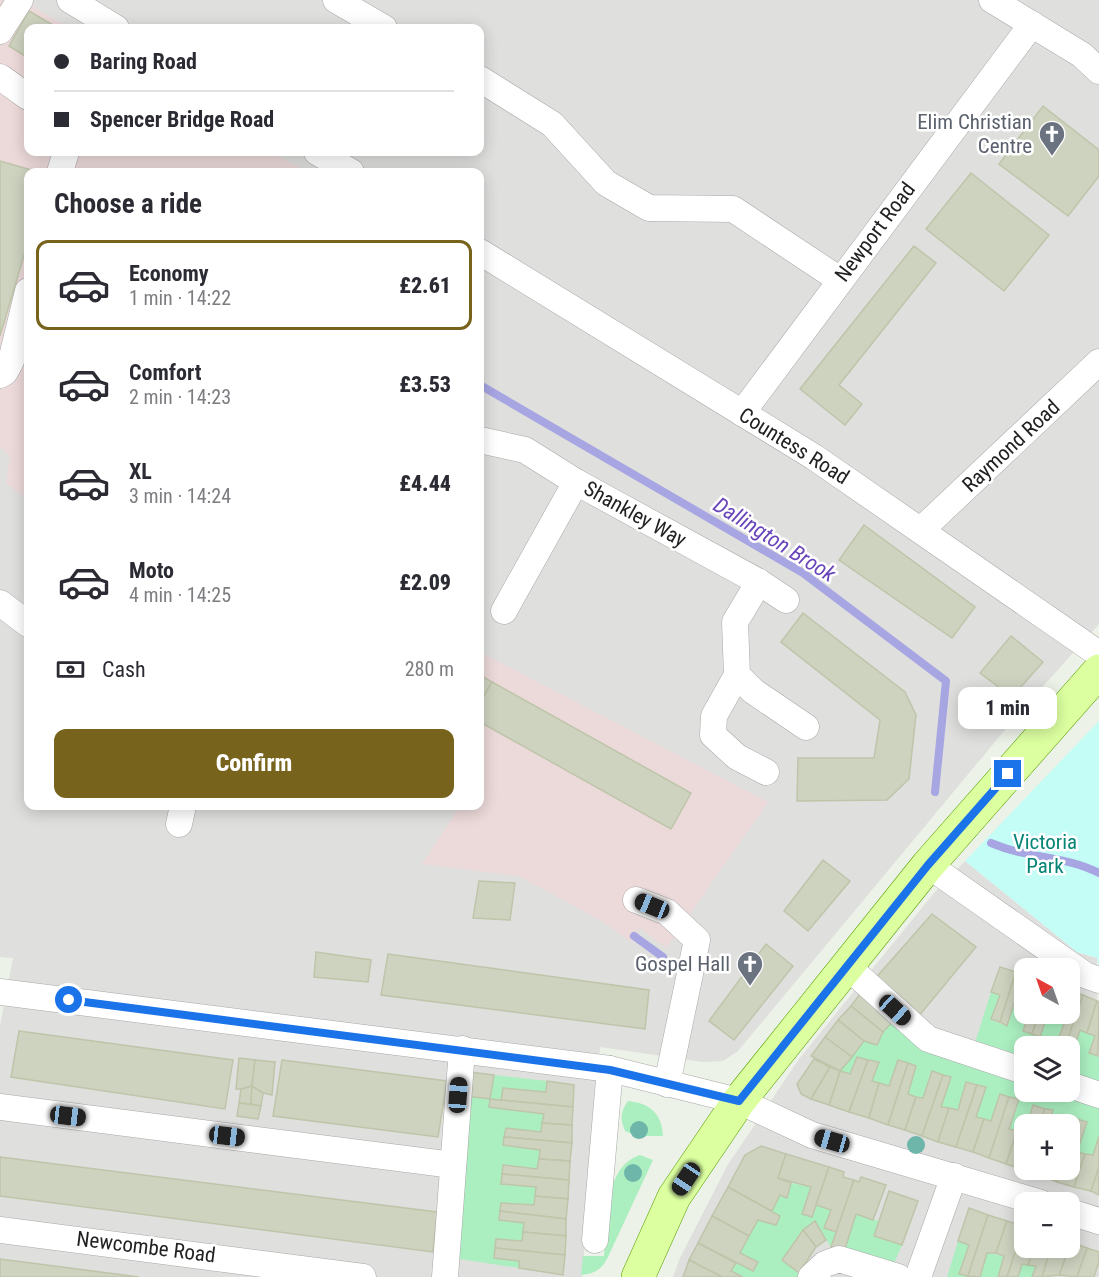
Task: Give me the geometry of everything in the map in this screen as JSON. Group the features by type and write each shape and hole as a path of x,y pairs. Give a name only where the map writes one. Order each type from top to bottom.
{"main road":[{"path":"638,1277 674,1197 739,1101 928,865 1099,671"}],"street":[{"path":"0,31 20,0"},
{"path":"70,0 108,24"},
{"path":"336,0 377,24"},
{"path":"992,0 1082,55 1099,71"},
{"name":"Newport Road","path":"742,413 1032,24"},
{"path":"0,77 24,94"},
{"path":"484,82 552,124 606,183 649,208 733,209 840,279"},
{"path":"324,156 344,168"},
{"name":"Countess Road","path":"484,254 742,413 922,530 1099,654"},
{"path":"0,375 5,372 10,361 24,307"},
{"name":"Raymond Road","path":"922,530 1099,362"},
{"name":"Shankley Way","path":"484,441 525,450 576,482 759,582 786,600"},
{"path":"504,611 576,482"},
{"path":"759,582 735,622 737,675 714,716 713,735 737,757 766,772"},
{"path":"0,603 24,621"},
{"path":"737,675 753,691 806,727"},
{"path":"928,865 1085,975 1099,980"},
{"path":"636,900 667,912 697,940 667,1084"},
{"path":"847,966 928,1039 1014,1068"},
{"path":"0,992 462,1049 610,1070 739,1101 812,1135 1014,1195"},
{"path":"446,1277 462,1049"},
{"path":"595,1240 610,1070"},
{"path":"1080,1088 1099,1095"},
{"path":"0,1107 453,1164"},
{"path":"918,1277 954,1176"},
{"path":"1080,1215 1099,1221"},
{"name":"Newcombe Road","path":"0,1230 363,1277"},
{"path":"811,1277 825,1264 839,1258 898,1277"}],"shaded area":[{"path":"0,0 1099,0 1099,624 1019,713 738,1051 723,1061 703,1062 600,1047 582,1277 0,1277 0,1026 13,958 0,957"},
{"path":"0,0 22,0 62,24 24,24 24,156 279,156 300,168 24,168 24,497 6,483 10,456 0,447"},
{"path":"484,654 768,802 666,948 640,928 630,941 600,920 519,876 422,864 457,810 484,810"},
{"path":"965,861 1077,952 1097,958 1099,1277 673,1277 680,1258 727,1166 799,1059 934,893"}],"green space":[{"name":"Victoria Park","path":"1099,721 1099,968 1097,958 1077,952 965,861"},
{"path":"991,992 1000,995 991,1020 1007,1026 1014,1003 1014,1024 1030,1024 1032,1034 1037,1036 1014,1036 1014,1059 974,1046"},
{"path":"894,1020 1014,1072 1014,1098 1000,1094 991,1121 976,1117 966,1083 958,1110 941,1107 951,1077 931,1072 923,1098 908,1094 898,1060 889,1086 872,1081 878,1062 857,1057 850,1074 840,1071 864,1041 877,1045 883,1032"},
{"path":"1044,1024 1064,1024 1059,1036 1040,1036"},
{"path":"1080,1030 1095,1036 1089,1053 1099,1057 1099,1087 1080,1080 1080,1036 1078,1036"},
{"path":"494,1075 547,1081 546,1092 503,1088 501,1100 490,1099 489,1107 544,1114 541,1132 506,1128 503,1145 540,1150 537,1169 503,1165 502,1184 536,1187 534,1205 501,1203 499,1220 524,1223 519,1268 453,1258 466,1096 490,1098"},
{"path":"1080,1095 1099,1101 1099,1136 1093,1155 1080,1153 1080,1142 1086,1122 1080,1120 1080,1114 1052,1114 1053,1111 1034,1105 1031,1114 1014,1114 1018,1102 1080,1102"},
{"path":"628,1101 643,1104 653,1111 660,1122 663,1136 637,1136 625,1131 622,1116"},
{"path":"1014,1114 1014,1130 1009,1129"},
{"path":"640,1155 653,1160 608,1257 598,1270 581,1275 583,1256 604,1256 607,1212 613,1183 619,1171 628,1161"},
{"path":"791,1183 811,1187 803,1214 812,1217 816,1205 831,1210 825,1227 837,1232 831,1247 815,1221 803,1230 782,1259 799,1273 798,1277 743,1277 732,1271 736,1263 753,1271 758,1262 740,1253 758,1220 776,1224 780,1216 772,1211 780,1195 787,1198"},
{"path":"856,1214 879,1221 874,1236 902,1245 892,1268 844,1252"},
{"path":"958,1241 969,1245 959,1274 969,1277 947,1277"},
{"path":"987,1253 1004,1256 998,1277 980,1277"},
{"path":"1022,1264 1036,1266 1032,1277 1018,1277"}],"building":[{"path":"29,11 51,24 24,24 24,55 9,46"},
{"name":"Elim Christian Centre","path":"1043,106 1099,150 1099,176 1068,216 999,164"},
{"path":"0,161 24,168 24,255 0,336"},
{"path":"971,173 1049,235 1004,291 926,229"},
{"path":"914,246 936,263 839,385 862,404 845,425 800,389"},
{"path":"864,525 975,607 952,638 839,560"},
{"path":"803,613 905,692 916,715 909,779 887,800 797,801 798,758 874,758 880,720 781,642"},
{"path":"1011,636 1043,662 1012,697 980,673"},
{"path":"484,677 492,682 484,696"},
{"path":"492,682 691,793 671,829 484,724 484,696"},
{"path":"823,860 850,881 808,931 784,911"},
{"path":"479,881 515,883 510,920 473,918"},
{"path":"932,914 976,947 918,1017 873,981"},
{"path":"766,944 793,966 734,1040 709,1021"},
{"path":"316,952 371,960 368,982 314,977"},
{"path":"388,954 649,990 645,1029 381,995"},
{"path":"1000,967 1014,971 1014,978 1000,1022 991,1019 1000,995 991,992"},
{"path":"1014,978 1014,1003 1007,1026 1000,1022"},
{"path":"860,994 894,1020 883,1032 851,1006"},
{"path":"1083,995 1097,1001 1087,1033 1080,1030 1078,1036 1069,1036 1073,1024 1080,1024 1080,1004"},
{"path":"1097,1001 1099,1002 1098,1056 1089,1053 1095,1036 1087,1033"},
{"path":"851,1006 883,1032 877,1045 864,1041 838,1020"},
{"path":"838,1020 864,1041 852,1057 825,1037"},
{"path":"1025,1024 1036,1024 1032,1034 1023,1031"},
{"path":"1036,1024 1044,1024 1040,1036 1032,1034"},
{"path":"1064,1024 1073,1024 1069,1036 1059,1036"},
{"path":"19,1031 233,1060 225,1109 11,1077"},
{"path":"825,1037 852,1057 840,1071 811,1056"},
{"path":"857,1057 868,1060 849,1112 829,1105 840,1071 850,1074"},
{"path":"239,1058 255,1060 252,1086 236,1089"},
{"path":"814,1059 830,1067 811,1099 801,1094 797,1084"},
{"path":"255,1060 275,1062 272,1095 263,1093 252,1086"},
{"path":"282,1060 447,1081 438,1137 273,1116"},
{"path":"868,1060 879,1062 872,1081 879,1083 869,1118 849,1112"},
{"path":"898,1060 908,1063 888,1125 869,1118 879,1083 889,1086"},
{"path":"908,1063 916,1066 908,1094 916,1097 905,1130 888,1125"},
{"path":"830,1067 840,1071 829,1105 811,1099"},
{"path":"932,1071 943,1075 922,1136 905,1130 916,1097 923,1098"},
{"path":"469,1072 494,1075 490,1099 466,1096"},
{"path":"943,1075 951,1077 941,1107 949,1108 938,1142 922,1136"},
{"path":"547,1081 574,1085 573,1107 501,1100 503,1088 546,1092"},
{"path":"966,1082 977,1085 956,1147 938,1142 949,1108 958,1110"},
{"path":"977,1085 986,1087 976,1117 984,1119 973,1152 956,1147"},
{"path":"252,1086 251,1104 239,1103 241,1089"},
{"path":"252,1086 263,1093 261,1106 251,1104"},
{"path":"1000,1094 1009,1097 989,1158 973,1152 984,1119 991,1121"},
{"path":"1009,1097 1014,1098 1014,1102 1018,1102 1009,1129 1014,1130 1014,1140 1006,1164 989,1158"},
{"path":"490,1099 573,1107 572,1125 542,1123 544,1114 489,1107"},
{"path":"239,1103 261,1106 258,1119 237,1116"},
{"path":"1033,1105 1045,1109 1043,1114 1030,1114"},
{"path":"1045,1109 1053,1110 1052,1114 1043,1114"},
{"path":"1080,1120 1087,1122 1080,1143"},
{"path":"542,1123 572,1125 572,1143 504,1137 506,1128 541,1132"},
{"path":"1099,1136 1099,1167 1091,1191 1074,1187 1076,1180 1080,1180 1080,1169 1085,1154 1093,1155"},
{"path":"504,1137 572,1143 570,1161 539,1159 540,1150 503,1145"},
{"path":"1014,1140 1014,1167 1006,1164"},
{"path":"761,1146 786,1154 778,1178 791,1183 787,1198 780,1195 772,1211 728,1187 745,1155"},
{"path":"1080,1153 1085,1154 1080,1169"},
{"path":"786,1154 829,1167 812,1217 802,1214 811,1187 778,1178"},
{"path":"0,1157 437,1212 433,1252 0,1196"},
{"path":"539,1159 570,1161 569,1180 502,1174 503,1165 537,1169"},
{"path":"829,1167 844,1172 843,1177 854,1180 837,1232 824,1228 831,1210 816,1205"},
{"path":"1099,1167 1099,1195 1091,1191"},
{"path":"502,1174 569,1180 568,1199 535,1196 536,1187 501,1184"},
{"path":"861,1177 886,1185 873,1220 856,1214 844,1252 831,1247 854,1180 859,1182"},
{"path":"1058,1180 1076,1180 1074,1187 1057,1182"},
{"path":"728,1187 780,1216 776,1225 758,1220 749,1236 712,1216"},
{"path":"889,1191 918,1201 902,1245 874,1236"},
{"path":"535,1196 568,1199 566,1219 500,1211 501,1203 534,1205"},
{"path":"969,1208 988,1215 968,1276 959,1274 969,1245 958,1241"},
{"path":"500,1211 566,1219 566,1236 523,1232 524,1223 499,1220"},
{"path":"988,1215 1007,1221 996,1253 987,1253 980,1277 968,1276"},
{"path":"712,1216 749,1236 740,1253 758,1262 753,1271 698,1243"},
{"path":"815,1221 826,1240 816,1247 803,1230"},
{"path":"1007,1221 1014,1223 1014,1256 1007,1277 998,1277 1004,1256 996,1253"},
{"path":"803,1230 816,1247 799,1273 782,1260"},
{"path":"523,1232 566,1236 565,1255 495,1248 496,1239 522,1241"},
{"path":"698,1243 736,1263 731,1271 743,1277 722,1277 689,1260"},
{"path":"1080,1245 1087,1248 1077,1277 1059,1275 1065,1258 1080,1258"},
{"path":"495,1248 565,1255 563,1275 519,1268 519,1261 494,1258"},
{"path":"1087,1248 1099,1252 1099,1262 1094,1277 1077,1277"},
{"path":"1014,1256 1014,1258 1030,1258 1028,1265 1022,1264 1018,1277 1007,1277"},
{"path":"1030,1258 1048,1258 1042,1277 1032,1277 1036,1266 1028,1265"},
{"path":"1048,1258 1065,1258 1059,1275 1042,1277"},
{"path":"0,1259 139,1277 0,1277"},
{"path":"689,1260 722,1277 683,1277"}],"waterway":[{"name":"Dallington Brook","path":"484,387 803,573 946,681 935,792"},
{"name":"Dallington Brook","path":"991,843 1019,852 1073,863 1099,873"},
{"path":"634,936 663,957"}],"place":[{"name":"Elim Christian Centre","path":"1052,157"},
{"name":"Gospel Hall","path":"750,987"}],"route":[{"path":"69,1000 462,1049 610,1070 739,1101 928,865 1008,774"}]}
